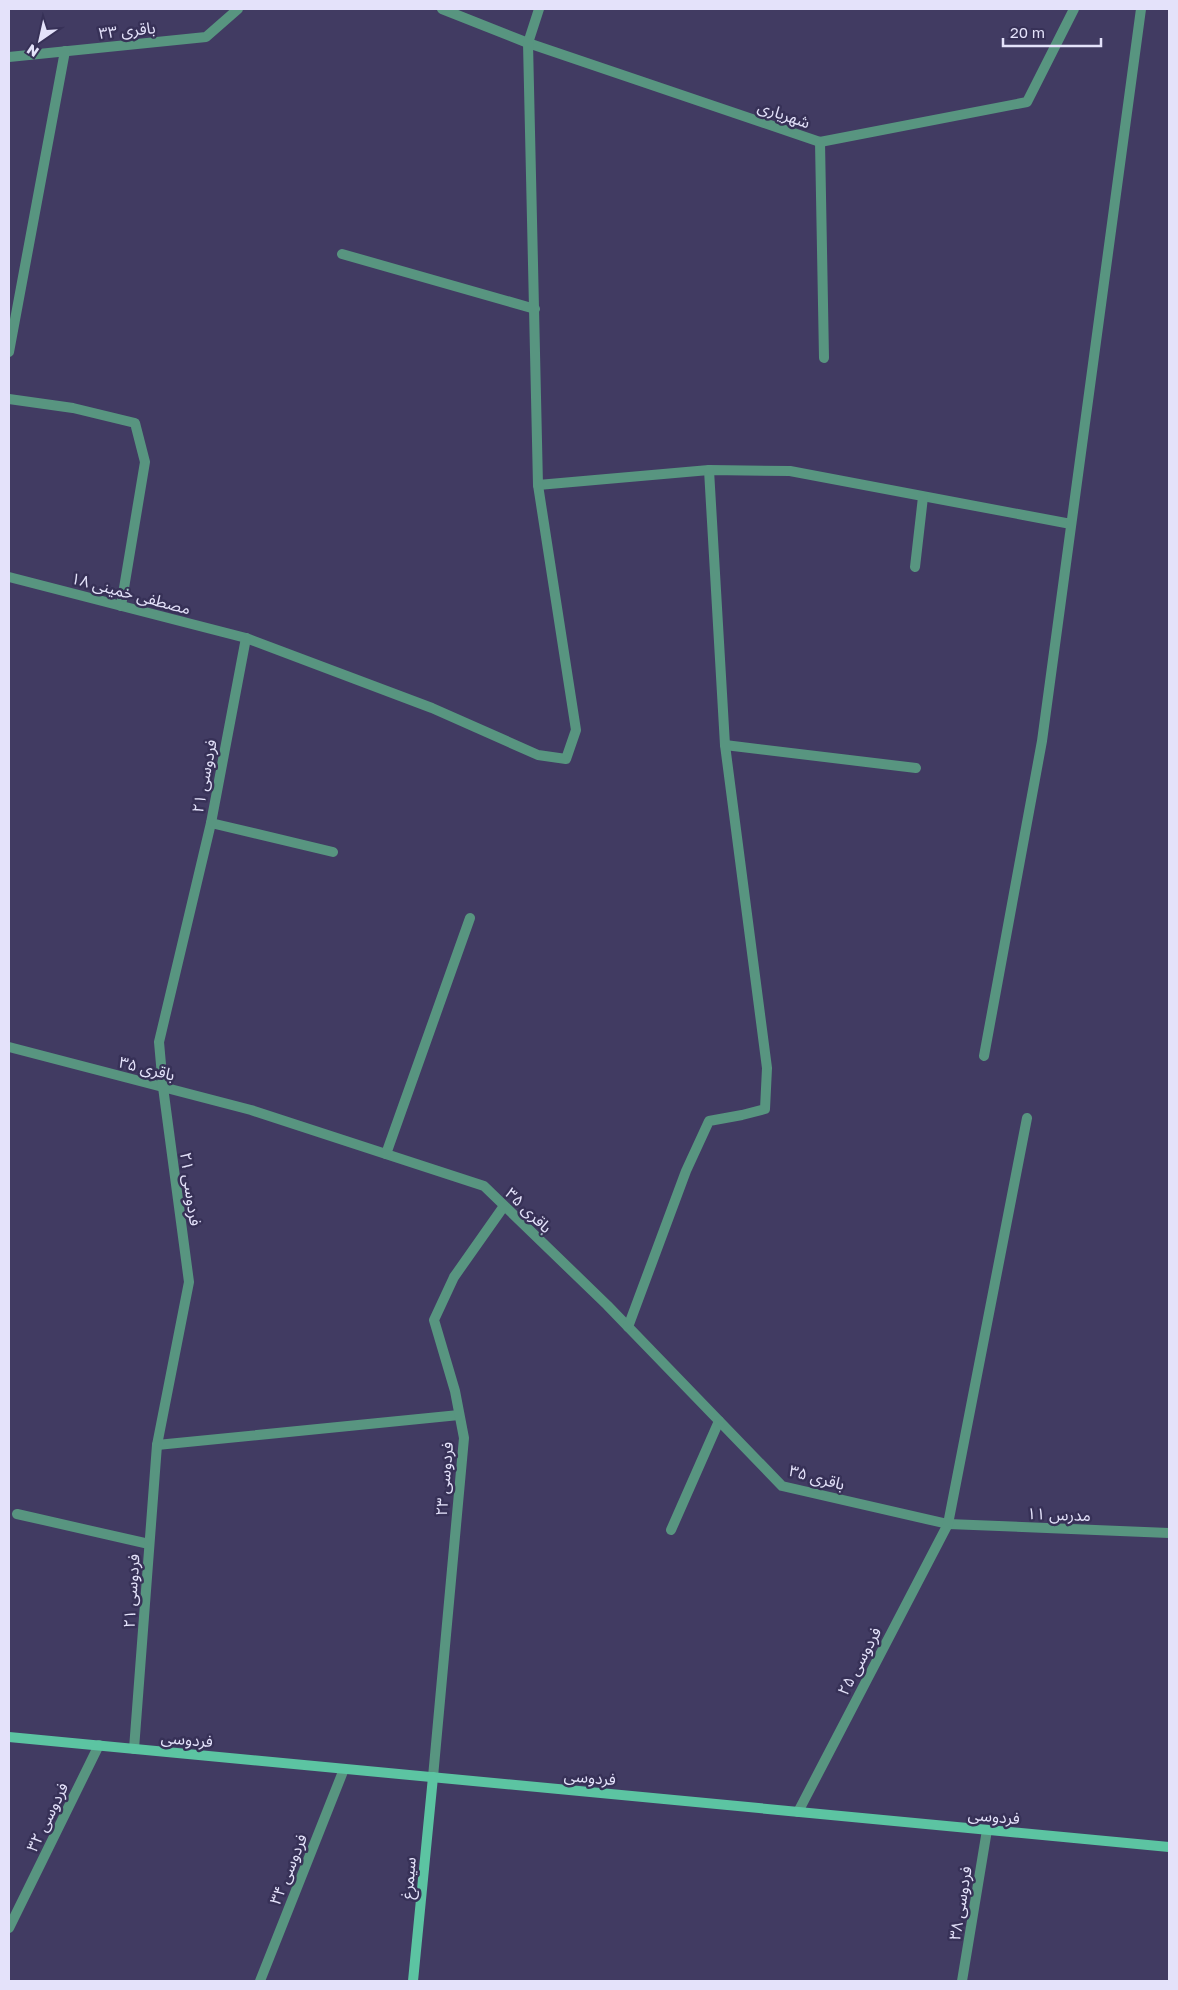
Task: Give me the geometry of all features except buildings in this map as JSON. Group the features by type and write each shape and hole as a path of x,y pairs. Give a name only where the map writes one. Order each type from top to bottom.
{"main road":[{"name":"فردوسی","path":"9,1737 1169,1847"},
{"name":"سیمرغ","path":"413,1981 433,1777"}],"street":[{"name":"باقری ۳۳","path":"9,58 206,37 238,9"},
{"name":"شهریاری","path":"442,9 528,43 820,142 1026,102 1074,9"},
{"path":"540,9 528,43 538,484 709,470 790,471 1071,524"},
{"path":"984,1056 1042,741 1141,9"},
{"path":"9,352 65,51"},
{"path":"820,142 824,358"},
{"path":"342,254 535,309"},
{"path":"9,399 74,408 135,423 145,462 121,606"},
{"path":"628,1328 686,1171 708,1121 765,1109 767,1068 725,745 709,470"},
{"name":"مصطفی خمینی ۱۸","path":"9,577 246,638 432,708 538,755 566,759 576,730 538,484"},
{"path":"914,568 923,497"},
{"name":"فردوسی ۲۱","path":"134,1749 157,1445 189,1282 163,1087 159,1042 211,824 246,638"},
{"path":"725,745 916,768"},
{"path":"211,824 333,852"},
{"path":"386,1154 470,918"},
{"name":"باقری ۳۵","path":"9,1047 251,1110 484,1186 628,1328 782,1486 948,1524"},
{"name":"فردوسی ۲۵","path":"798,1812 948,1524 1027,1118"},
{"name":"فردوسی ۲۳","path":"433,1777 464,1438 455,1391 434,1320 454,1277 504,1206"},
{"path":"157,1445 460,1415"},
{"path":"671,1530 719,1421"},
{"path":"17,1514 149,1544"},
{"name":"مدرس ۱۱","path":"948,1524 1169,1534"},
{"name":"فردوسی ۳۲","path":"9,1928 99,1745"},
{"name":"فردوسی ۳۴","path":"260,1981 344,1769"},
{"name":"فردوسی ۳۸","path":"962,1981 987,1830"}]}
